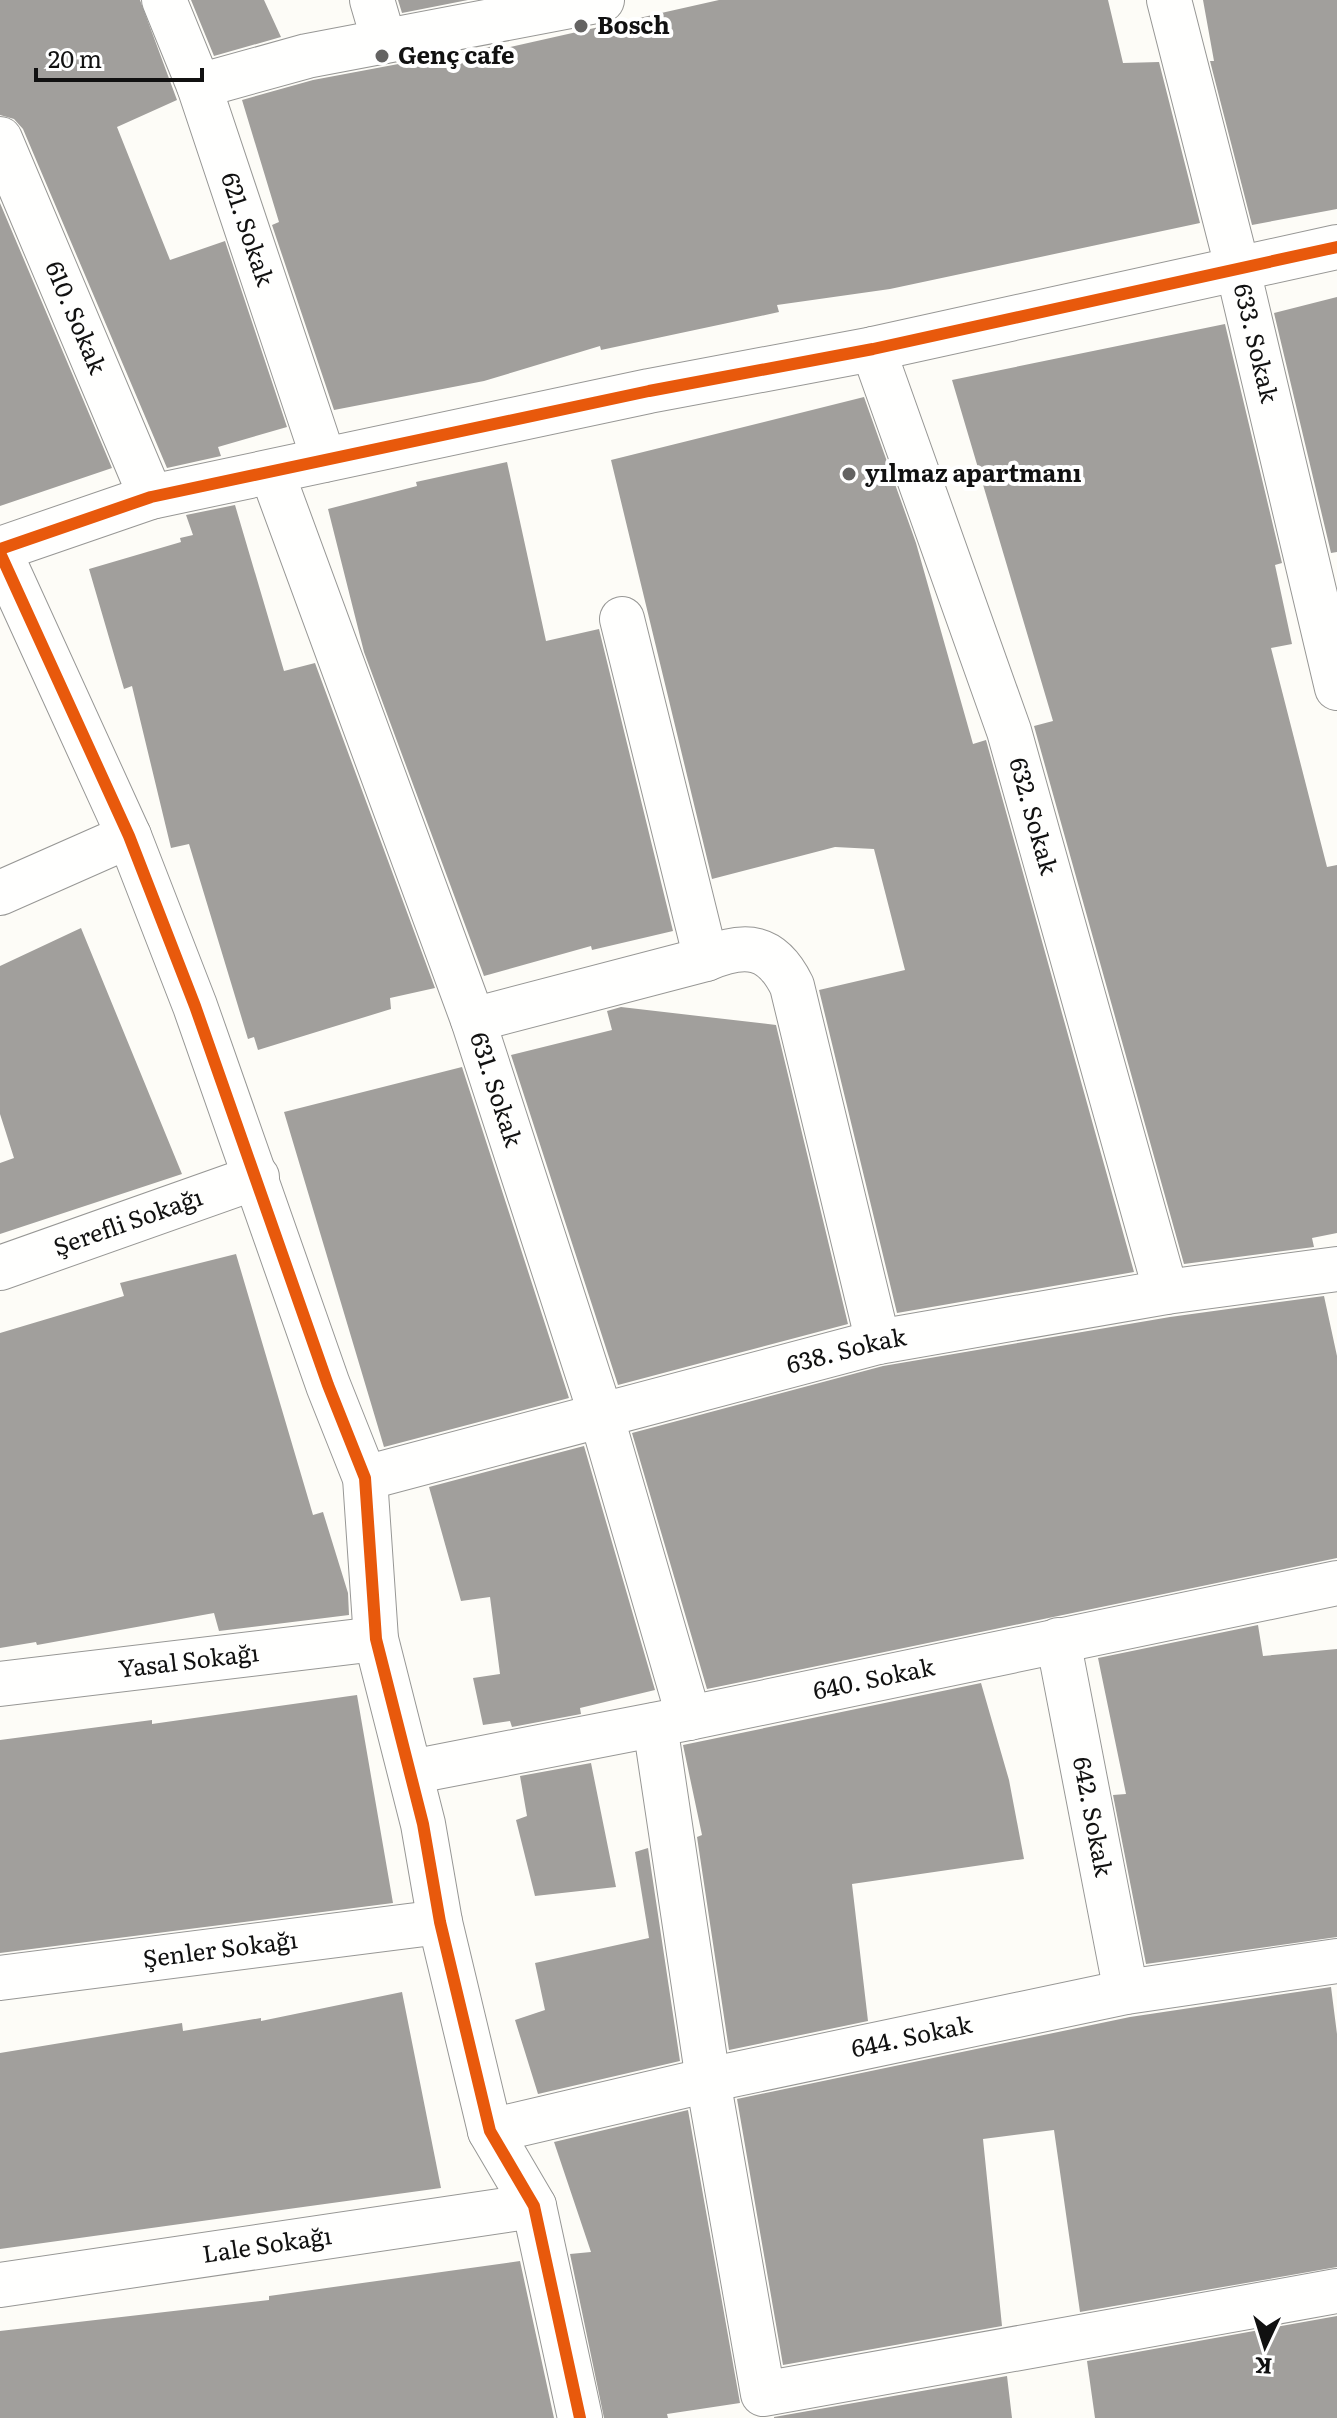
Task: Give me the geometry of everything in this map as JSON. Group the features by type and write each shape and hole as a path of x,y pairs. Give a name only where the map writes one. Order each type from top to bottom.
{"street":[{"name":"621. Sokak","path":"164,0 199,86 324,460"},
{"path":"372,0 384,41"},
{"path":"199,86 307,56 602,0"},
{"name":"633. Sokak","path":"1169,0 1238,270 1323,570 1337,688"},
{"name":"610. Sokak","path":"0,139 151,497"},
{"path":"580,2418 534,2206 490,2131 440,1922 411,1772 376,1639 365,1478 328,1385 257,1177 129,836 0,551 151,497 649,391 873,349 1337,247"},
{"name":"632. Sokak","path":"873,349 1009,731 1166,1292"},
{"name":"631. Sokak","path":"272,473 473,1020 601,1415 672,1722 708,2080 763,2394 1337,2291"},
{"path":"622,619 706,959"},
{"path":"0,893 129,836"},
{"path":"473,1020 706,959 732,948 759,952 781,964 792,986 878,1342"},
{"name":"Şerefli Sokağı","path":"0,1268 257,1177"},
{"name":"638. Sokak","path":"365,1478 878,1342 1166,1292 1335,1278"},
{"name":"640. Sokak","path":"411,1772 672,1722 1337,1583"},
{"name":"Yasal Sokağı","path":"0,1684 376,1639"},
{"name":"642. Sokak","path":"1058,1640 1126,1992"},
{"name":"Şenler Sokağı","path":"0,1978 440,1922"},
{"name":"644. Sokak","path":"490,2131 708,2080 1126,1992 1337,1961"},
{"name":"Lale Sokağı","path":"0,2285 534,2206"}],"building":[{"path":"0,0 140,0 177,100 117,127 170,260 225,241 287,427 218,447 221,456 167,468 23,129 14,119 0,115"},
{"path":"191,0 264,0 281,37 214,56"},
{"path":"398,0 468,0 402,13"},
{"path":"719,0 1108,0 1123,63 1159,62 1200,223 890,289 777,305 779,312 601,350 600,346 484,381 334,410 272,225 279,222 242,100 313,80 505,44 506,48"},
{"path":"1203,0 1337,0 1337,209 1252,225 1210,61 1214,61"},
{"path":"0,203 112,468 0,506"},
{"path":"1337,297 1337,552 1331,553 1274,313"},
{"path":"1225,324 1282,563 1275,565 1292,644 1271,648 1327,867 1337,865 1337,1233 1312,1238 1314,1247 1184,1264 1034,726 1053,721 952,380"},
{"path":"864,397 916,543 973,744 986,740 1134,1272 897,1313 819,990 905,970 874,849 835,847 712,879 611,460"},
{"path":"507,462 546,641 599,629 673,931 592,950 591,946 484,976 364,652 328,509 417,486 416,482"},
{"path":"235,505 284,671 315,663 435,988 390,998 391,1009 258,1050 254,1037 248,1039 189,844 171,848 132,686 124,689 89,569 181,542 180,538 193,535 186,515"},
{"path":"81,928 182,1174 0,1234 0,1163 14,1158 0,1114 0,966"},
{"path":"621,1007 776,1025 848,1324 618,1385 511,1055 612,1030 607,1011"},
{"path":"462,1067 569,1398 384,1447 284,1112"},
{"path":"236,1254 313,1515 323,1512 348,1593 349,1615 219,1631 214,1613 37,1645 36,1642 0,1648 0,1333 124,1296 120,1283"},
{"path":"1324,1296 1337,1356 1337,1558 707,1689 632,1433 883,1366 1170,1317"},
{"path":"584,1446 655,1690 580,1708 581,1714 512,1727 510,1721 483,1725 473,1678 500,1674 490,1597 461,1601 429,1487"},
{"path":"1258,1625 1263,1656 1337,1649 1337,1937 1146,1964 1113,1795 1126,1794 1098,1658"},
{"path":"981,1683 1009,1780 1024,1859 852,1884 868,2021 729,2050 697,1837 702,1835 683,1745"},
{"path":"357,1695 393,1903 0,1953 0,1740 152,1720 152,1724"},
{"path":"591,1763 616,1887 535,1896 516,1820 527,1816 520,1776"},
{"path":"648,1848 680,2061 538,2094 515,2020 545,2010 535,1963 649,1938 635,1852"},
{"path":"1331,1987 1337,2034 1337,2267 1080,2312 1054,2130 983,2139 1002,2326 783,2365 737,2099 1130,2017"},
{"path":"402,1992 441,2188 0,2249 0,2053 182,2023 183,2031 261,2018 261,2021"},
{"path":"688,2110 740,2403 667,2414 668,2418 604,2418 570,2254 591,2252 554,2142"},
{"path":"520,2261 554,2418 0,2418 0,2331 269,2300 269,2296"},
{"path":"1337,2316 1337,2418 1095,2418 1087,2361"},
{"path":"1007,2376 1012,2418 774,2418 774,2417"}],"cycle path":[{"path":"0,549 151,497 649,391 873,349 1337,247"},
{"path":"0,553 129,836 195,1006 328,1385 365,1478 376,1639 423,1824 440,1922 490,2131 534,2206 580,2418"}],"place":[{"name":"Bosch","path":"581,26"},
{"name":"Genç cafe","path":"382,56"},
{"name":"yılmaz apartmanı","path":"849,474"}]}
